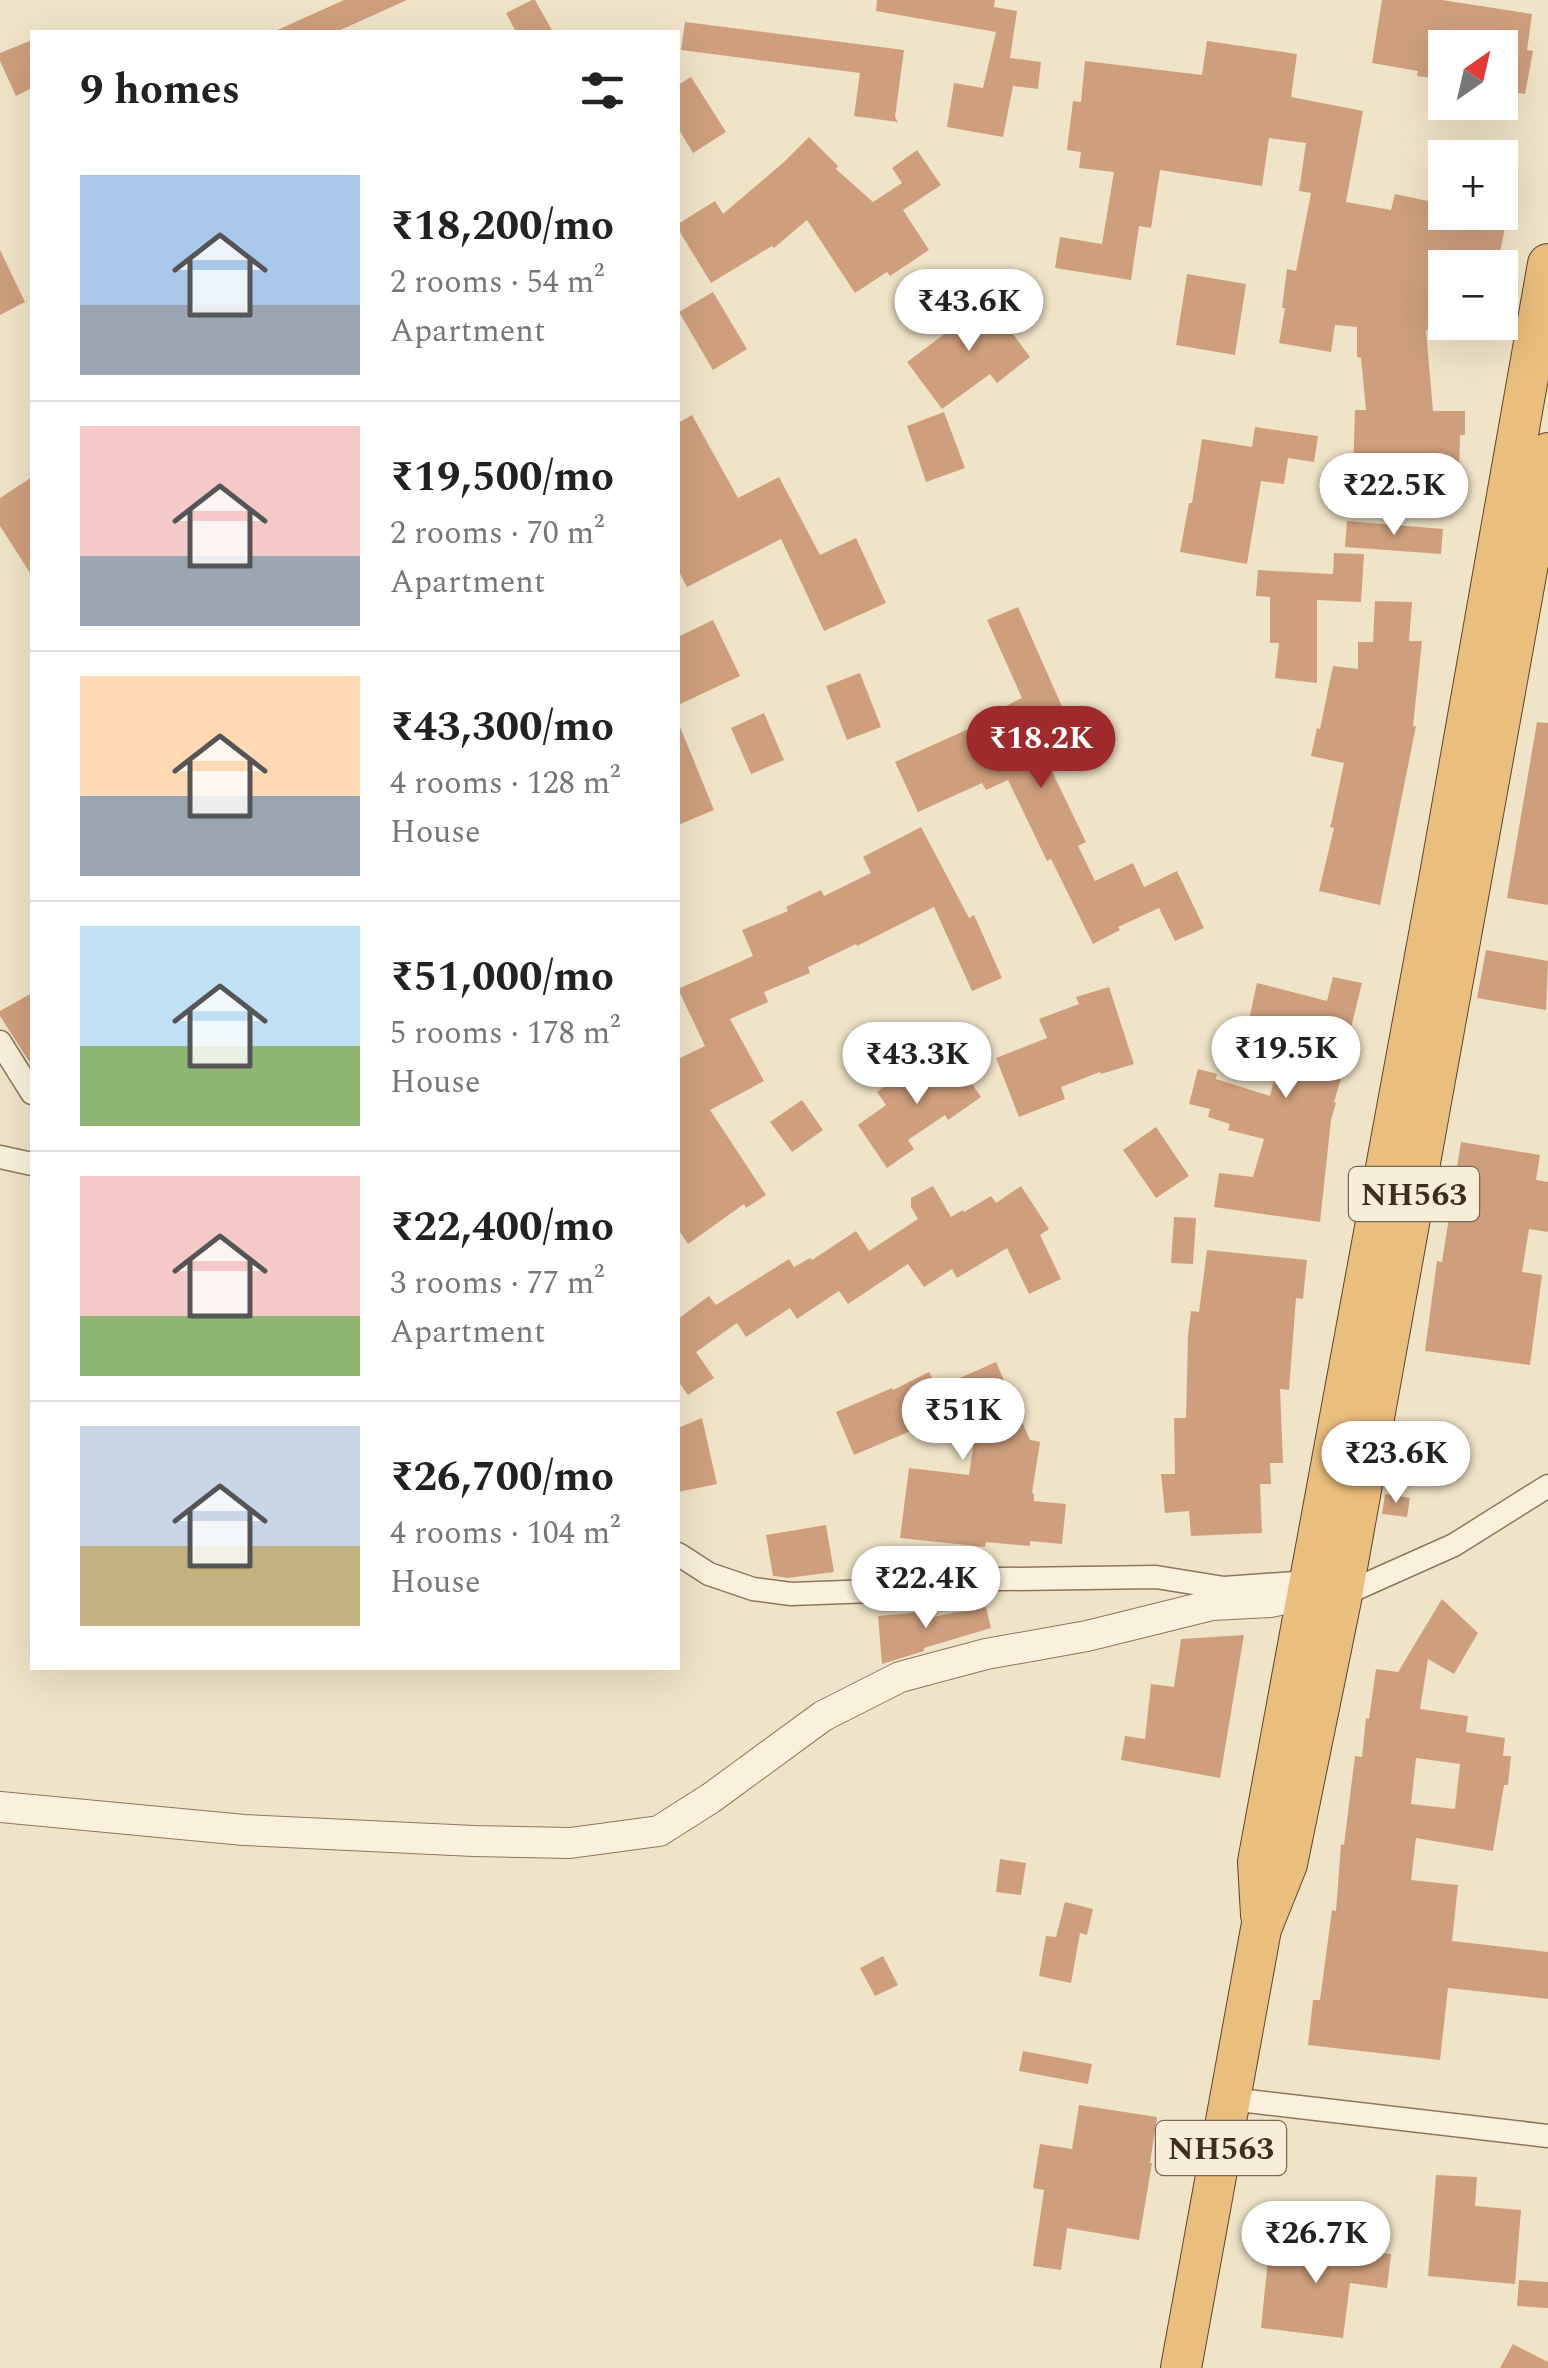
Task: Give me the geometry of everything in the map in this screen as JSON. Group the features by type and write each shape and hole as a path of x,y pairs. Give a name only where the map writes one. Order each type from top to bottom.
{"highway":[{"name":"NH563","path":"1320,1590 1548,264"},
{"name":"NH563","path":"1181,2368 1261,1929 1258,1862 1320,1590 1548,454"}],"street":[{"path":"0,1042 30,1090"},
{"path":"0,1157 30,1164"},
{"path":"0,1806 244,1830 474,1842 570,1843 659,1830 711,1798 824,1716 900,1677 986,1654 1088,1636 1212,1605 1270,1602 1320,1590 1454,1545 1548,1486"},
{"path":"680,1555 709,1574 753,1590 791,1594 873,1591 933,1580 1156,1576 1224,1588 1320,1590"},
{"path":"1230,2099 1548,2136"}],"building":[{"path":"344,0 407,0 340,30 277,30"},
{"path":"535,0 552,30 515,30 506,13"},
{"path":"877,0 995,0 994,7 1017,11 1010,58 1041,62 1038,89 1013,86 1003,137 947,127 954,83 983,88 996,32 876,11"},
{"path":"1382,0 1442,0 1532,14 1527,50 1533,51 1525,94 1518,93 1518,30 1428,30 1428,78 1417,76 1418,71 1372,63"},
{"path":"685,22 904,50 895,117 898,122 854,116 860,73 681,50"},
{"path":"30,41 30,89 16,96 0,53"},
{"path":"1207,41 1297,54 1291,97 1363,111 1346,202 1391,210 1395,194 1428,201 1428,230 1504,230 1501,250 1428,250 1426,330 1433,411 1465,411 1459,478 1353,474 1355,410 1366,410 1361,358 1357,357 1357,327 1335,325 1331,352 1279,343 1287,269 1296,271 1311,193 1299,191 1306,143 1269,138 1262,186 1160,170 1151,228 1139,226 1131,280 1055,268 1060,237 1102,244 1114,172 1079,168 1081,152 1067,150 1073,101 1081,102 1085,61 1202,75"},
{"path":"691,77 726,132 693,153 680,131 680,84"},
{"path":"809,137 838,166 836,169 873,202 902,183 892,168 917,150 941,185 903,210 929,250 855,293 807,220 774,248 711,283 680,232 680,223 715,201 723,214"},
{"path":"0,250 25,302 0,315"},
{"path":"1187,274 1246,284 1235,355 1176,345"},
{"path":"713,292 747,349 713,370 680,311"},
{"path":"984,295 1030,357 997,383 990,374 942,409 907,362 954,327 949,321"},
{"path":"944,412 965,468 926,482 907,426"},
{"path":"692,415 738,498 779,477 820,555 856,538 886,603 824,631 781,539 687,587 680,574 680,422"},
{"path":"1255,427 1318,436 1314,462 1288,458 1284,484 1261,481 1247,564 1180,552 1202,439 1252,447"},
{"path":"30,478 30,573 0,526 0,498"},
{"path":"1347,521 1443,529 1441,554 1345,547"},
{"path":"1334,553 1364,554 1361,602 1317,600 1317,683 1275,678 1279,643 1270,643 1270,597 1256,596 1258,570 1333,574"},
{"path":"1375,601 1412,602 1409,641 1422,641 1416,726 1380,905 1319,891 1344,763 1311,756 1333,666 1358,669 1358,642 1373,642"},
{"path":"1018,607 1079,745 1046,759 1086,842 1078,846 1095,881 1133,863 1144,887 1177,871 1204,928 1175,941 1159,908 1093,944 1008,780 986,790 982,783 918,812 895,762 1002,714 1000,709 1022,698 987,620"},
{"path":"713,620 740,676 680,704 680,636"},
{"path":"860,673 881,727 847,740 826,686"},
{"path":"764,713 784,760 751,774 731,728"},
{"path":"1537,722 1548,723 1548,905 1507,898"},
{"path":"680,727 714,810 680,824"},
{"path":"921,827 969,918 974,915 1002,978 972,991 934,907 808,967 810,973 764,992 768,1002 730,1019 764,1081 710,1110 766,1195 746,1208 744,1204 688,1244 680,1232 680,1058 705,1046 680,988 753,956 742,930 788,911 786,907 821,890 824,896 871,873 863,857"},
{"path":"1486,950 1548,961 1546,1010 1477,998"},
{"path":"1333,977 1362,983 1334,1102 1320,1222 1214,1207 1219,1173 1253,1177 1264,1139 1228,1130 1230,1124 1208,1117 1210,1109 1189,1104 1198,1069 1217,1074 1216,1079 1270,1096 1283,1047 1245,1038 1257,983 1327,1001"},
{"path":"1109,987 1134,1064 1061,1087 1065,1099 1019,1117 996,1058 1047,1038 1039,1019 1079,1004 1076,997"},
{"path":"30,994 30,1063 0,1016 0,1011"},
{"path":"949,1051 981,1097 948,1120 945,1115 908,1140 914,1149 887,1168 858,1125 886,1105 877,1092 902,1075 907,1081"},
{"path":"802,1100 823,1130 792,1152 770,1122"},
{"path":"1156,1127 1189,1176 1156,1198 1123,1150"},
{"path":"1461,1142 1540,1155 1536,1180 1548,1182 1548,1232 1529,1229 1522,1272 1542,1275 1530,1365 1425,1351 1437,1261 1442,1262"},
{"path":"933,1186 951,1217 991,1196 996,1203 1021,1186 1049,1229 1040,1235 1061,1279 1029,1294 1007,1248 957,1278 952,1269 924,1287 908,1264 848,1304 839,1291 797,1319 790,1308 746,1337 737,1323 696,1352 714,1378 688,1395 680,1384 680,1318 709,1296 716,1305 789,1259 794,1267 812,1260 856,1231 869,1251 918,1219 911,1198"},
{"path":"1174,1217 1196,1218 1193,1264 1171,1263"},
{"path":"1207,1250 1307,1260 1303,1299 1296,1298 1289,1390 1280,1389 1283,1463 1270,1463 1271,1484 1260,1484 1262,1533 1191,1536 1189,1511 1165,1513 1161,1474 1175,1474 1174,1418 1186,1418 1191,1311 1199,1312"},
{"path":"996,1362 1030,1440 1040,1442 1034,1501 1066,1504 1062,1544 986,1542 985,1547 900,1538 909,1468 969,1475 975,1433 964,1408 913,1434 913,1430 854,1455 836,1412 929,1372 937,1388"},
{"path":"702,1418 717,1484 680,1492 680,1427"},
{"path":"1385,1494 1410,1498 1407,1517 1382,1514"},
{"path":"826,1525 834,1572 773,1576 766,1535"},
{"path":"1442,1599 1478,1633 1454,1674 1428,1659 1420,1709 1468,1716 1466,1732 1505,1738 1503,1756 1511,1756 1508,1785 1504,1785 1493,1851 1416,1838 1411,1880 1458,1885 1452,1941 1548,1952 1548,1999 1448,1988 1440,2060 1308,2045 1313,2000 1320,2000 1332,1910 1336,1911 1341,1844 1344,1845 1355,1756 1362,1757 1376,1669 1398,1672","holes":["1416,1758 1460,1764 1455,1809 1411,1804"]},
{"path":"986,1607 991,1628 882,1664 878,1616 922,1612 922,1619"},
{"path":"1244,1635 1220,1778 1121,1760 1125,1736 1145,1739 1151,1684 1174,1687 1181,1639"},
{"path":"1000,1859 1026,1863 1021,1895 996,1892"},
{"path":"1065,1902 1093,1909 1087,1935 1080,1933 1071,1983 1039,1976 1046,1936 1056,1937"},
{"path":"883,1956 898,1985 875,1996 860,1968"},
{"path":"1023,2051 1092,2064 1088,2084 1019,2071"},
{"path":"1079,2105 1157,2117 1139,2240 1067,2228 1061,2270 1033,2266 1044,2190 1033,2188 1040,2144 1072,2149"},
{"path":"1436,2175 1477,2177 1475,2206 1521,2210 1515,2284 1428,2276"},
{"path":"1270,2240 1391,2254 1387,2288 1350,2283 1343,2338 1261,2328"},
{"path":"1519,2280 1548,2282 1548,2308 1517,2306"},
{"path":"1513,2344 1548,2362 1548,2368 1500,2368"}]}
